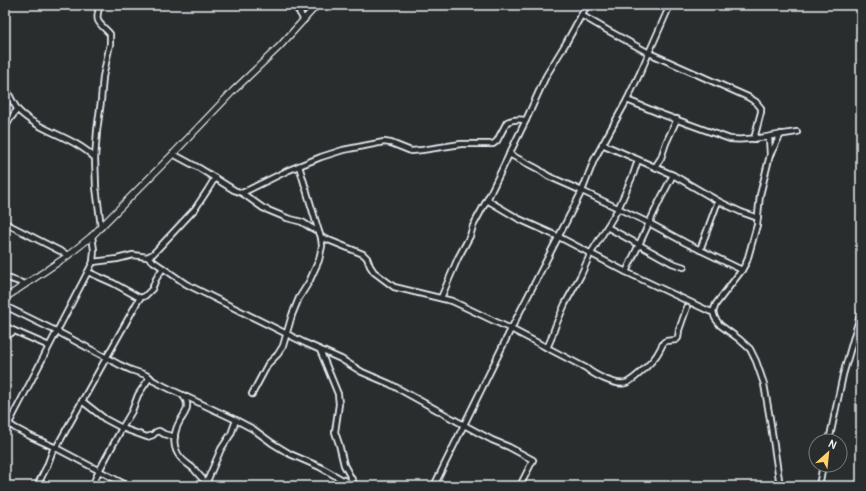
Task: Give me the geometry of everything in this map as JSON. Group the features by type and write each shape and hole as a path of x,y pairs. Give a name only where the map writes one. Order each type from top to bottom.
{"main road":[{"path":"5,298 68,255 92,236 233,91 280,46 317,5"}],"street":[{"path":"100,5 98,22 110,34 110,44 102,77 95,158 96,187 101,227"},
{"path":"292,5 298,10 304,20"},
{"path":"441,298 458,258 470,236 473,226 526,120 546,76 587,5"},
{"path":"434,486 582,191 594,160 626,100 670,5"},
{"path":"581,15 649,53 748,97 756,102 761,108 761,112 754,139"},
{"path":"5,87 17,110 28,119 81,146 95,158"},
{"path":"626,100 730,139 754,139 797,132"},
{"path":"5,128 17,110"},
{"path":"242,193 278,174 343,150 384,142 417,151 461,144 492,144 500,137 507,122 514,120 526,120"},
{"path":"655,167 661,158 676,120"},
{"path":"780,486 764,384 756,361 750,349 720,325 713,312 716,304 742,270 747,261 758,218 760,195 770,155 781,134"},
{"path":"768,137 770,155"},
{"path":"602,144 673,175 718,201 758,218"},
{"path":"173,154 234,190 242,193 263,208 286,218 302,222 319,232"},
{"path":"509,154 548,176 649,223 742,270"},
{"path":"547,348 555,327 590,255 618,209 638,160"},
{"path":"252,394 268,364 281,350 292,315 299,298 309,282 319,260 322,246 321,237 299,166"},
{"path":"626,272 673,175"},
{"path":"147,257 155,252 195,209 215,178"},
{"path":"487,200 519,219 559,237 590,255 713,312"},
{"path":"700,250 718,201"},
{"path":"5,224 68,255"},
{"path":"607,227 672,263 684,267"},
{"path":"5,431 7,422 93,262 94,250 92,236"},
{"path":"321,237 363,254 367,258 374,272 394,287 452,301 512,330 591,372 619,383 625,383 632,380 656,356 666,341 678,338 679,330 688,307"},
{"path":"93,262 133,255 147,257 186,284 341,360 362,372 390,384 492,440 533,460 520,486"},
{"path":"37,486 55,448 140,298 145,296 152,289 163,268"},
{"path":"88,272 140,298"},
{"path":"5,277 25,284"},
{"path":"5,306 57,331 120,366 146,375 154,381 236,420 253,429 290,454 320,467 341,479 357,485"},
{"path":"831,433 843,375 861,312"},
{"path":"5,325 14,331 49,346"},
{"path":"5,336 14,331"},
{"path":"320,350 338,394 339,404 335,432 344,465 357,485"},
{"path":"92,486 132,411 138,395 150,377"},
{"path":"184,396 187,402 187,410 176,428 174,441 175,449 178,456 194,470 206,485 221,449 231,434 236,420"},
{"path":"82,402 105,419 122,428 144,436 150,436 159,431 175,436"},
{"path":"7,422 30,436 128,486"},
{"path":"819,486 822,473"}]}
